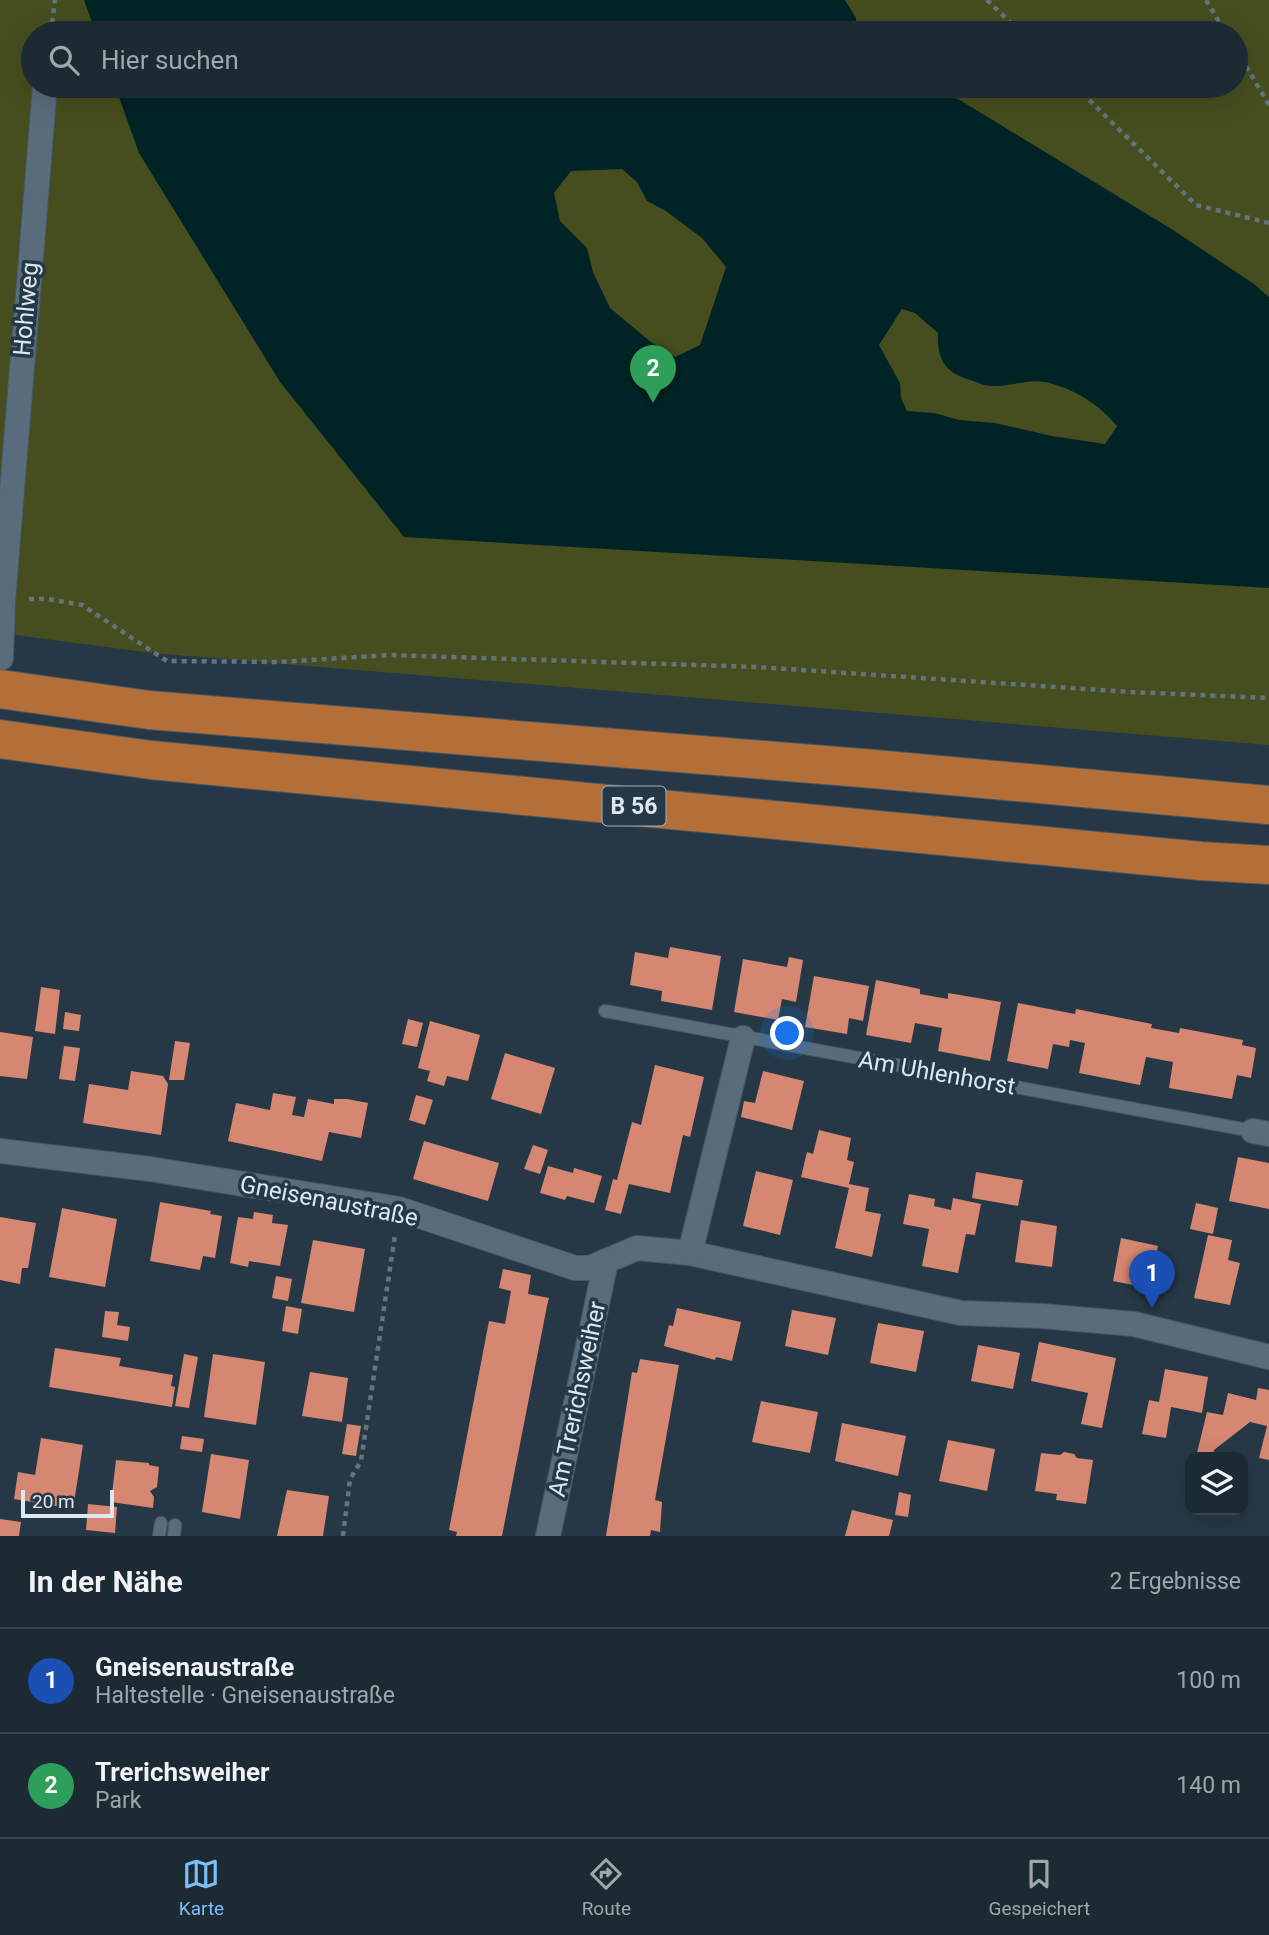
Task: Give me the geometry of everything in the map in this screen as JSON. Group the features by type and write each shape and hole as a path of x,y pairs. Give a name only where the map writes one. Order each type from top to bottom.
{"highway":[{"name":"B 56","path":"1,674 149,710 860,768 1269,805"},
{"name":"B 56","path":"0,739 165,761 1201,861 1269,865"}],"street":[{"name":"Hohlweg","path":"1,674 3,600 44,98"},
{"path":"690,1253 743,1038"},
{"name":"Gneisenaustraße","path":"0,1151 150,1169 399,1209 575,1268 590,1268 637,1248 690,1253 961,1313 1042,1315 1134,1324 1269,1357"},
{"name":"Am Trerichsweiher","path":"548,1536 606,1261"}],"lane":[{"name":"Am Uhlenhorst","path":"604,1011 1261,1133"}],"path":[{"path":"52,21 55,0"},
{"path":"987,0 1009,21"},
{"path":"1206,0 1219,21"},
{"path":"1248,69 1269,105"},
{"path":"1086,98 1196,205 1269,223"},
{"path":"3,600 48,599 82,605 167,661 279,662 390,656 757,667 1131,692 1269,698"},
{"path":"342,1536 350,1479 361,1461 399,1209"}],"green space":[{"path":"0,0 1269,0 1269,745 152,653 0,633"}],"shaded area":[{"path":"84,0 845,0 856,18 856,21 92,21"},
{"path":"119,98 958,99 1173,230 1269,297 1269,588 404,537 280,382 139,153","holes":["622,169 637,182 647,201 666,211 702,238 726,267 700,345 675,357 651,342 610,308 593,272 587,248 560,221 554,193 571,171","902,309 915,313 938,333 939,350 944,363 961,377 988,386 1038,381 1055,385 1094,404 1117,426 1105,444 995,423 907,411 901,398 900,383 879,345"]}],"building":[{"path":"670,947 721,956 712,1010 661,1001 662,991 630,985 635,952 668,958"},
{"path":"789,957 803,960 796,1002 782,999 778,1020 734,1012 743,959 787,967"},
{"path":"814,976 869,986 863,1021 849,1018 847,1034 805,1027"},
{"path":"876,980 920,989 920,994 948,999 948,993 1001,1002 990,1061 938,1051 942,1028 915,1023 911,1043 866,1035"},
{"path":"41,987 60,990 55,1034 35,1031"},
{"path":"1018,1003 1075,1014 1076,1009 1152,1024 1151,1028 1179,1033 1180,1028 1243,1040 1242,1045 1256,1048 1251,1078 1237,1075 1232,1099 1169,1088 1173,1062 1146,1057 1140,1085 1079,1073 1085,1043 1070,1040 1069,1047 1053,1044 1048,1069 1007,1061"},
{"path":"65,1012 81,1015 79,1031 63,1029"},
{"path":"408,1019 423,1023 417,1047 402,1044"},
{"path":"430,1021 480,1035 468,1081 447,1076 444,1086 427,1081 430,1071 418,1068"},
{"path":"0,1032 33,1037 27,1079 0,1076"},
{"path":"175,1041 190,1043 184,1080 169,1080"},
{"path":"64,1046 80,1048 75,1081 59,1079"},
{"path":"505,1053 555,1068 541,1114 491,1099"},
{"path":"655,1065 704,1077 690,1137 683,1135 670,1193 629,1184 621,1214 605,1210 613,1179 617,1180 632,1122 641,1125"},
{"path":"131,1071 163,1076 168,1084 161,1135 83,1123 89,1084 128,1090"},
{"path":"763,1071 804,1081 792,1130 741,1117 744,1101 755,1103"},
{"path":"273,1093 296,1097 292,1115 304,1117 308,1099 334,1104 334,1099 368,1103 361,1138 329,1132 322,1161 228,1141 236,1103 270,1110"},
{"path":"416,1095 433,1100 425,1125 409,1120"},
{"path":"819,1130 851,1138 847,1160 854,1162 849,1184 869,1188 865,1211 881,1214 872,1257 835,1248 849,1188 801,1177 807,1152 813,1154"},
{"path":"424,1141 499,1163 488,1201 413,1179"},
{"path":"533,1145 548,1150 540,1174 524,1169"},
{"path":"1238,1157 1269,1163 1269,1209 1229,1201"},
{"path":"548,1166 573,1173 574,1168 602,1176 594,1203 567,1196 565,1200 540,1193"},
{"path":"756,1171 793,1180 780,1235 743,1226"},
{"path":"976,1172 1023,1180 1018,1206 972,1198"},
{"path":"909,1194 935,1199 934,1206 951,1210 953,1198 981,1204 975,1235 966,1234 958,1273 922,1266 929,1229 903,1224"},
{"path":"160,1202 211,1211 210,1214 222,1216 215,1258 203,1256 200,1270 150,1261"},
{"path":"1196,1203 1218,1208 1213,1234 1190,1229"},
{"path":"62,1208 117,1219 105,1287 49,1277"},
{"path":"254,1212 273,1215 272,1223 288,1225 280,1266 249,1261 248,1267 230,1263 238,1217 253,1219"},
{"path":"0,1217 36,1223 28,1268 22,1268 20,1284 0,1280"},
{"path":"1021,1220 1057,1226 1052,1267 1015,1262"},
{"path":"1208,1235 1232,1240 1228,1260 1240,1263 1230,1305 1194,1298"},
{"path":"1121,1238 1158,1246 1149,1288 1113,1281"},
{"path":"313,1240 365,1249 354,1312 301,1303"},
{"path":"503,1269 531,1275 528,1294 549,1298 502,1536 456,1536 457,1532 449,1530 489,1321 505,1324 511,1291 499,1288"},
{"path":"276,1276 292,1279 288,1301 272,1298"},
{"path":"286,1306 302,1309 298,1334 282,1331"},
{"path":"677,1308 741,1322 732,1361 716,1357 715,1360 664,1346"},
{"path":"792,1310 836,1318 828,1355 785,1346"},
{"path":"105,1311 119,1312 117,1325 130,1327 128,1341 102,1337"},
{"path":"878,1323 924,1331 916,1372 870,1363"},
{"path":"1039,1342 1116,1358 1102,1428 1081,1424 1088,1393 1031,1381"},
{"path":"978,1345 1020,1353 1013,1389 971,1381"},
{"path":"55,1348 121,1358 119,1366 173,1375 171,1386 175,1387 172,1407 49,1387"},
{"path":"184,1354 198,1357 189,1408 175,1406"},
{"path":"213,1354 265,1362 256,1425 204,1417"},
{"path":"640,1359 679,1365 655,1500 662,1502 660,1532 651,1530 650,1536 606,1536 632,1372 637,1373"},
{"path":"1165,1369 1208,1377 1202,1413 1171,1407 1166,1438 1142,1434 1149,1400 1159,1402"},
{"path":"310,1372 348,1378 342,1422 302,1416"},
{"path":"1258,1388 1269,1390 1269,1460 1259,1458 1267,1426 1250,1422 1214,1452 1197,1452 1207,1412 1223,1415 1228,1393 1256,1400"},
{"path":"761,1401 818,1412 810,1453 752,1442"},
{"path":"842,1423 906,1436 898,1476 835,1461"},
{"path":"347,1424 361,1426 356,1456 342,1454"},
{"path":"182,1436 204,1439 202,1452 180,1449"},
{"path":"41,1438 83,1445 73,1509 14,1499 18,1472 35,1475"},
{"path":"948,1440 995,1449 987,1491 939,1481"},
{"path":"1064,1452 1074,1454 1077,1458 1093,1460 1086,1504 1056,1500 1057,1494 1035,1491 1041,1453 1060,1455"},
{"path":"211,1454 249,1460 240,1519 202,1512"},
{"path":"116,1460 149,1463 159,1467 157,1487 150,1491 154,1497 153,1508 111,1502"},
{"path":"287,1490 329,1496 323,1536 277,1536"},
{"path":"899,1492 911,1495 908,1517 895,1515"},
{"path":"88,1504 117,1507 115,1533 86,1530"},
{"path":"852,1510 893,1520 889,1536 845,1536"},
{"path":"0,1519 21,1522 19,1536 0,1536"}],"place":[{"name":"Trerichsweiher","path":"653,403"},
{"name":"Gneisenaustraße","path":"1152,1308"}]}
